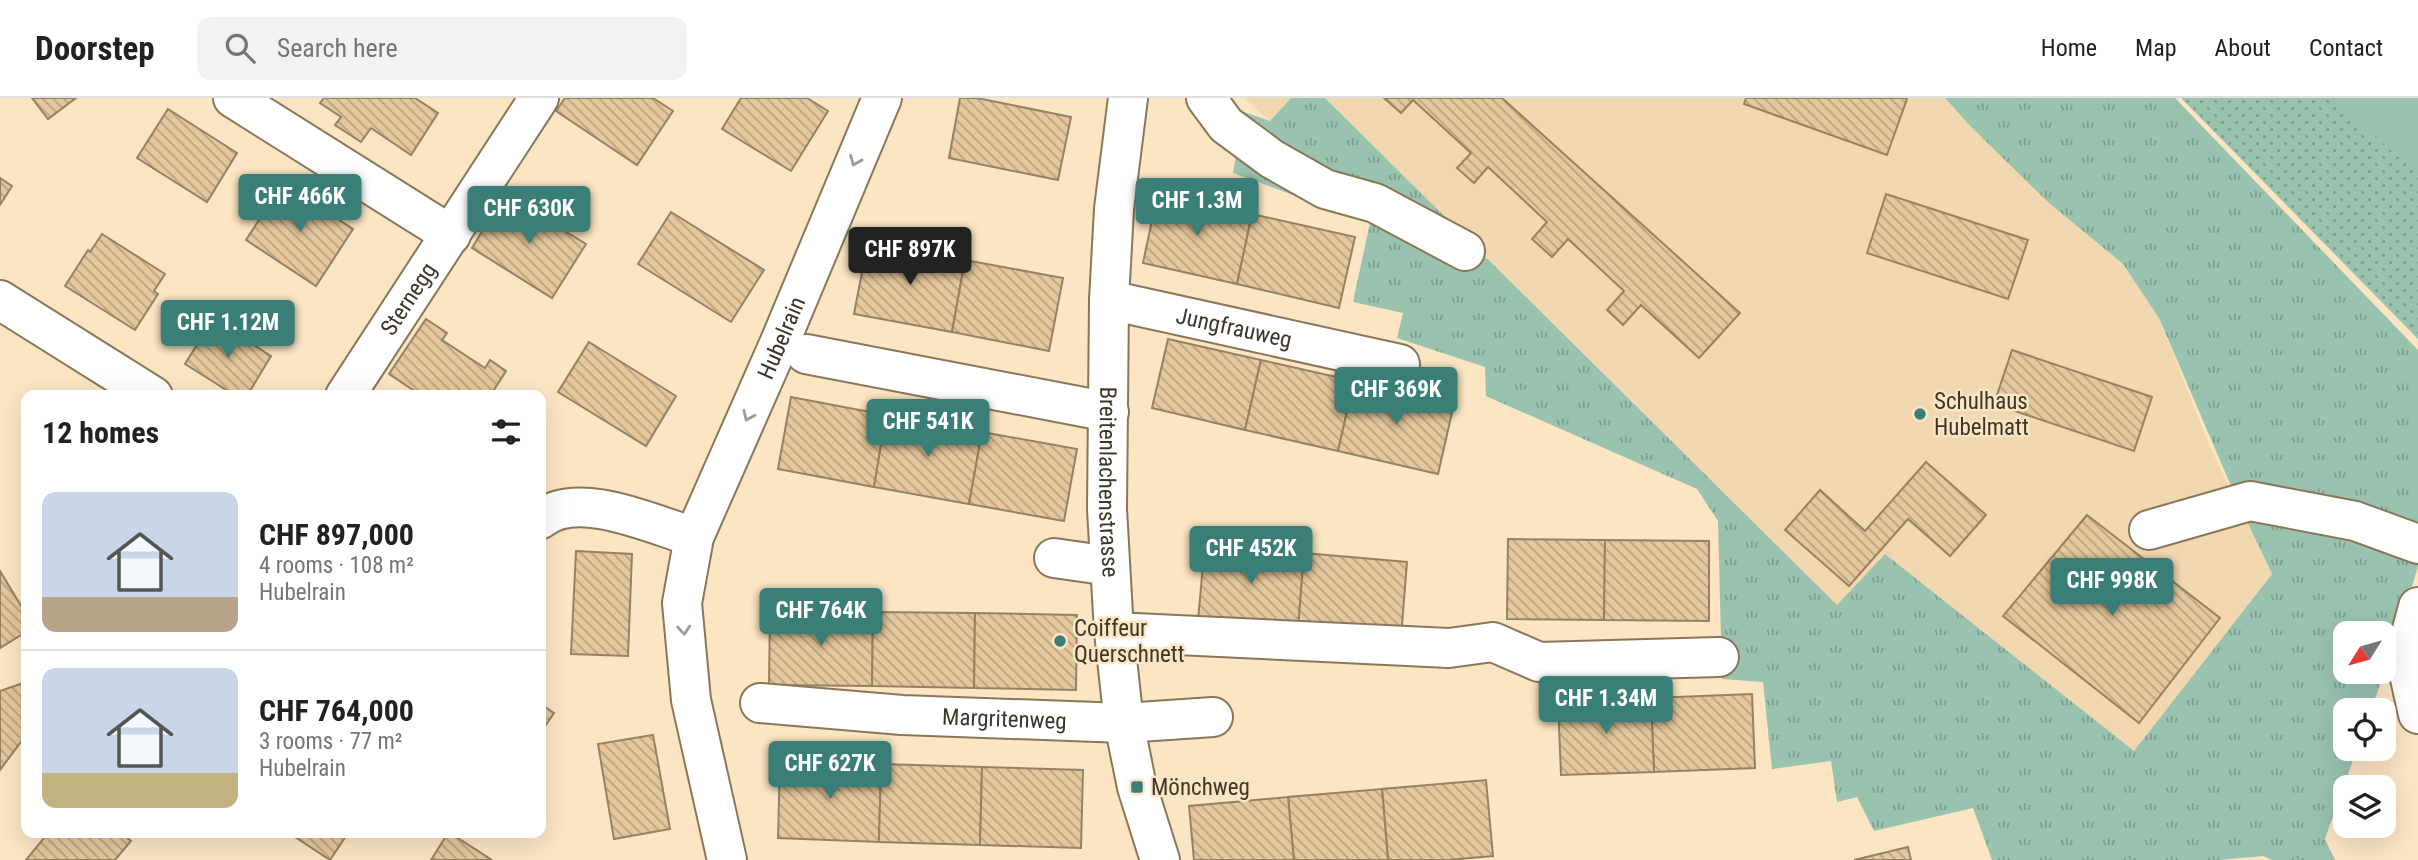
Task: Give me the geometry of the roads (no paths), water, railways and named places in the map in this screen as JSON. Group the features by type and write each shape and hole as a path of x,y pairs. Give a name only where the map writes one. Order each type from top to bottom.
{"street":[{"path":"233,98 451,234"},
{"name":"Sternegg","path":"349,390 539,98"},
{"name":"Hubelrain","path":"727,860 689,686 682,603 694,537 779,344 882,98"},
{"name":"Breitenlachenstrasse","path":"1128,98 1114,209 1109,300 1107,509 1114,632 1124,723 1138,788 1160,860"},
{"path":"1206,98 1226,125 1272,159 1325,189 1375,203 1465,251"},
{"path":"0,300 143,390"},
{"name":"Jungfrauweg","path":"1109,300 1400,364"},
{"path":"806,354 1109,412"},
{"path":"2149,530 2250,501 2355,521 2418,544"},
{"path":"546,514 576,506 607,510 694,537"},
{"path":"1054,558 1110,566"},
{"path":"2418,607 2404,656 2418,714"},
{"path":"1114,632 1449,648 1493,642 1539,662 1720,657"},
{"name":"Margritenweg","path":"760,704 902,715 1124,723 1213,717"}],"place":[{"name":"Schulhaus Hubelmatt","path":"1920,414"},
{"name":"Coiffeur Querschnett","path":"1060,641"},
{"name":"Mönchweg","path":"1137,787"}]}
